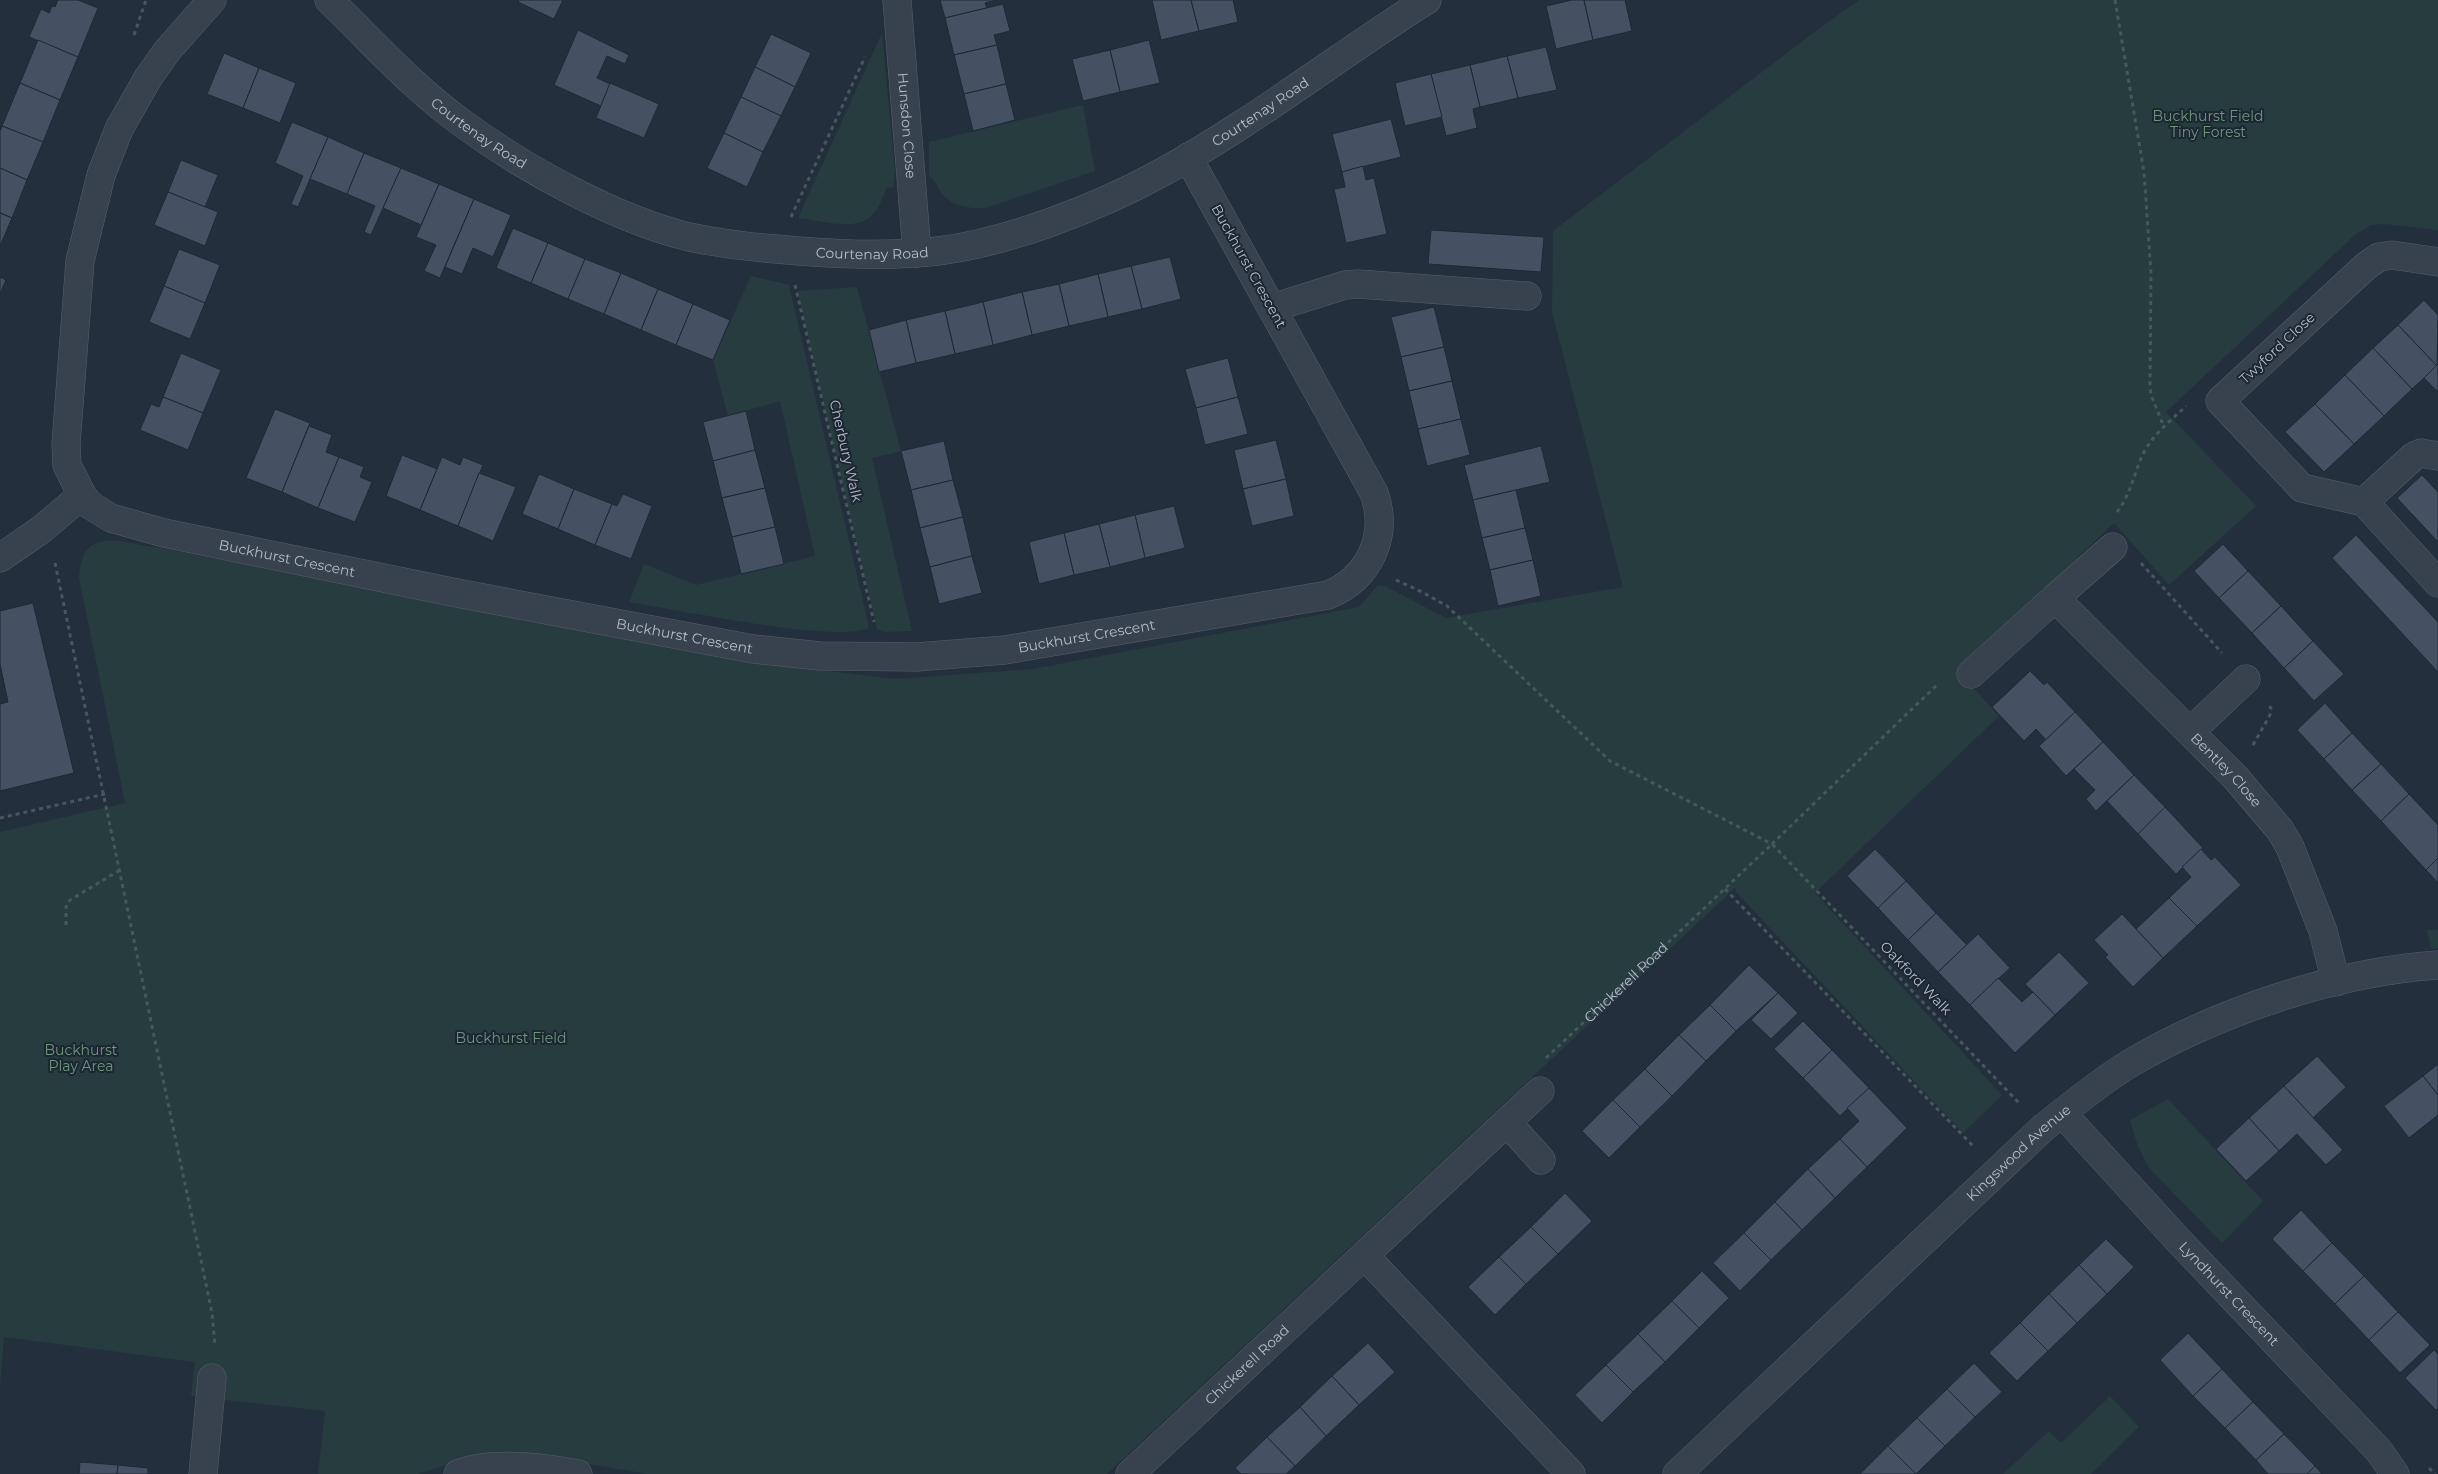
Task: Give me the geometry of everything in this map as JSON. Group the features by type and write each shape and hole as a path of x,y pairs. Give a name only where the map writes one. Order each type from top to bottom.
{"street":[{"name":"Buckhurst Crescent","path":"212,0 175,40 129,110 110,150 92,209 78,271 66,444 67,465 82,496 90,505 111,518 144,528 457,593 752,649 820,656 883,658 1004,650 1328,595 1347,586 1363,568 1378,539 1380,529 1380,515 1374,492 1188,157"},
{"name":"Courtenay Road","path":"329,0 422,89 460,122 541,174 584,196 671,231 708,240 781,250 829,254 917,253 964,246 1023,232 1130,188 1188,157 1427,0"},
{"name":"Hunsdon Close","path":"897,0 917,253"},
{"name":"Twyford Close","path":"2364,502 2302,488 2220,401 2366,266 2379,257 2392,255 2438,262"},
{"path":"1272,308 1346,285 1358,284 1528,296"},
{"path":"2438,456 2421,453 2414,456 2364,502 2438,583"},
{"path":"0,558 42,529 82,496"},
{"path":"1959,675 2055,598 2113,546"},
{"name":"Bentley Close","path":"2055,598 2235,777 2270,817 2290,847 2322,931 2336,982"},
{"path":"2190,732 2246,679"},
{"name":"Kingswood Avenue","path":"1677,1474 2053,1121 2128,1064 2244,1009 2336,982 2403,969 2438,965"},
{"name":"Chickerell Road","path":"1130,1474 1540,1091"},
{"name":"Lyndhurst Crescent","path":"2053,1121 2184,1247 2379,1451 2395,1474"},
{"path":"1507,1122 1541,1160"},
{"path":"1365,1256 1571,1474"},
{"path":"202,1474 212,1378"},
{"path":"458,1474 467,1470 513,1466 548,1468 578,1474"}],"path":[{"path":"2115,0 2144,172 2151,274 2151,395 2164,427"},
{"path":"781,250 868,50"},
{"name":"Cherbury Walk","path":"781,250 883,658"},
{"path":"2114,516 2127,495 2145,450 2164,427 2192,400"},
{"path":"42,529 56,567 212,1313 215,1338 212,1378"},
{"path":"2140,562 2271,708 2235,777"},
{"name":"Oakford Walk","path":"1363,568 1422,592 1447,606 1610,761 1772,844 2053,1121"},
{"name":"Chickerell Road","path":"1540,1091 1528,1075 1772,844 1959,675"},
{"path":"0,818 105,794"},
{"path":"66,924 66,907 70,900 120,870"},
{"path":"1725,889 1998,1171"}],"green space":[{"name":"Buckhurst Field","path":"1859,0 2438,0 2438,230 2384,224 2371,225 2356,234 2166,412 2256,506 2169,585 2114,523 1959,672 1999,716 1815,893 2002,1095 1963,1133 1735,891 1736,887 1107,1474 648,1474 531,1454 456,1462 418,1474 318,1474 325,1411 191,1396 195,1362 4,1337 0,1388 0,832 125,803 79,578 82,561 87,550 95,544 104,541 128,542 767,664 896,679 1033,669 1359,607 1378,585 1385,586 1446,618 1623,587 1552,312 1553,231"},
{"path":"882,33 895,172 893,188 887,187 875,212 862,222 844,224 798,218"},
{"path":"1083,105 1095,171 986,208 955,204 944,196 929,176 929,142"},
{"path":"751,276 789,285 868,628 851,632 824,632 714,617 629,602 644,564 696,585 815,556 780,401 728,416 713,360"},
{"path":"857,287 901,451 872,458 912,631 885,632 877,629 797,291"},
{"path":"2427,930 2438,930 2438,948 2431,949"},
{"path":"2168,1099 2263,1201 2222,1243 2151,1170 2138,1146 2130,1120"},
{"path":"2110,1396 2139,1427 2091,1474 2003,1474 2049,1431 2061,1443"}],"building":[{"path":"58,0 78,0 98,8 78,57 29,37 41,9 49,13 52,6 55,7"},
{"path":"519,0 563,0 554,19 518,2"},
{"path":"940,0 997,0 985,3 987,8 945,18"},
{"path":"1152,0 1191,0 1199,31 1161,40"},
{"path":"1191,0 1233,0 1238,22 1199,31"},
{"path":"1572,0 1584,0 1593,40 1556,49 1546,6"},
{"path":"1584,0 1625,0 1632,31 1593,40"},
{"path":"1003,4 1010,31 994,35 997,45 954,55 945,18"},
{"path":"578,30 629,55 625,64 607,56 597,78 610,84 601,106 554,85"},
{"path":"771,34 811,53 795,87 755,67"},
{"path":"38,40 78,57 60,100 20,83"},
{"path":"1149,40 1160,83 1120,92 1110,50"},
{"path":"997,45 1006,84 964,94 954,55"},
{"path":"1546,47 1557,90 1518,98 1507,56"},
{"path":"1110,50 1120,92 1083,101 1072,59"},
{"path":"224,53 259,68 243,108 207,94"},
{"path":"1507,56 1518,98 1480,107 1470,65"},
{"path":"1470,65 1480,107 1473,109 1477,128 1446,136 1431,74"},
{"path":"755,67 795,87 781,116 741,97"},
{"path":"259,68 296,83 280,123 243,108"},
{"path":"1431,74 1442,117 1405,126 1395,83"},
{"path":"20,83 60,100 43,142 2,126"},
{"path":"610,83 659,104 644,138 596,118"},
{"path":"1006,84 1015,120 973,131 964,94"},
{"path":"741,97 781,116 763,152 724,133"},
{"path":"1391,119 1401,157 1342,172 1332,134"},
{"path":"292,122 328,137 298,207 291,204 303,176 275,163"},
{"path":"2,126 43,142 27,180 0,168 0,131"},
{"path":"724,133 763,152 747,187 707,168"},
{"path":"328,137 364,153 347,194 310,179"},
{"path":"364,153 401,168 371,235 364,232 375,206 347,194"},
{"path":"181,160 218,175 205,207 168,192"},
{"path":"1363,166 1366,180 1374,178 1387,234 1346,243 1334,189 1345,187 1342,172"},
{"path":"0,168 27,180 12,218 0,213"},
{"path":"401,168 439,184 421,225 383,208"},
{"path":"439,184 474,199 440,278 424,271 436,245 416,237"},
{"path":"168,192 218,212 205,246 154,225"},
{"path":"474,199 511,215 493,257 473,248 462,274 445,267"},
{"path":"0,213 12,218 0,246"},
{"path":"513,228 548,243 531,283 496,268"},
{"path":"1431,230 1544,237 1541,272 1428,264"},
{"path":"548,243 585,259 568,299 531,283"},
{"path":"179,249 220,265 205,303 164,286"},
{"path":"1170,257 1181,299 1142,309 1131,266"},
{"path":"585,259 621,273 604,314 568,299"},
{"path":"1131,266 1142,309 1108,317 1098,274"},
{"path":"621,273 658,289 641,330 604,314"},
{"path":"1098,274 1108,317 1069,326 1059,284"},
{"path":"0,277 6,280 0,294"},
{"path":"1059,284 1069,326 1032,335 1022,292"},
{"path":"164,286 205,303 190,339 149,322"},
{"path":"658,289 693,304 676,345 641,330"},
{"path":"1022,292 1032,335 993,345 983,302"},
{"path":"2424,300 2438,315 2437,366 2398,325"},
{"path":"983,302 993,345 955,354 945,311"},
{"path":"693,304 730,320 713,360 676,345"},
{"path":"1434,307 1444,347 1401,357 1391,317"},
{"path":"945,311 955,354 916,363 906,320"},
{"path":"906,320 916,363 879,372 869,330"},
{"path":"2398,325 2437,366 2412,389 2373,348"},
{"path":"1444,347 1452,381 1409,391 1401,357"},
{"path":"2373,348 2412,389 2384,416 2345,375"},
{"path":"181,353 221,370 203,413 163,397"},
{"path":"1228,358 1238,397 1196,408 1185,369"},
{"path":"2438,364 2438,392 2424,378"},
{"path":"2345,375 2384,416 2354,444 2315,404"},
{"path":"1452,381 1461,419 1418,429 1409,391"},
{"path":"163,397 203,413 188,450 140,430 151,404 159,407"},
{"path":"1238,397 1248,434 1205,445 1196,408"},
{"path":"2315,404 2354,444 2324,472 2285,432"},
{"path":"275,409 310,423 282,492 246,478"},
{"path":"746,411 755,450 713,461 703,422"},
{"path":"1461,419 1470,455 1427,466 1418,429"},
{"path":"309,426 332,435 326,452 339,457 318,508 282,492"},
{"path":"1276,440 1286,479 1243,489 1234,450"},
{"path":"944,441 953,480 911,490 901,451"},
{"path":"1541,446 1550,482 1473,500 1464,465"},
{"path":"755,450 765,488 722,498 713,461"},
{"path":"402,455 437,469 420,510 386,496"},
{"path":"339,457 364,467 360,477 372,482 355,522 318,508"},
{"path":"442,457 460,465 463,457 483,465 458,526 420,510"},
{"path":"479,473 516,487 493,541 458,526"},
{"path":"539,474 574,489 558,529 522,514"},
{"path":"2422,475 2438,492 2438,542 2397,498"},
{"path":"1286,479 1294,516 1252,526 1243,489"},
{"path":"953,480 963,517 920,528 911,490"},
{"path":"765,488 775,527 732,537 722,498"},
{"path":"574,489 612,504 595,545 558,529"},
{"path":"1516,490 1525,528 1482,538 1473,500"},
{"path":"623,494 652,506 631,559 595,545 612,504 617,506"},
{"path":"1174,506 1185,548 1145,558 1135,515"},
{"path":"1135,515 1145,558 1110,567 1099,524"},
{"path":"963,517 972,556 930,567 920,528"},
{"path":"1099,524 1110,567 1074,575 1064,533"},
{"path":"775,527 784,564 741,574 732,537"},
{"path":"1525,528 1533,560 1490,570 1482,538"},
{"path":"1064,533 1074,575 1039,584 1029,542"},
{"path":"2356,535 2438,622 2438,672 2332,558"},
{"path":"2223,544 2248,571 2219,598 2194,571"},
{"path":"972,556 982,593 939,604 930,567"},
{"path":"1533,560 1541,596 1498,606 1490,570"},
{"path":"2248,571 2281,606 2252,633 2219,598"},
{"path":"33,603 74,773 0,791 0,704 8,702 0,664 0,611"},
{"path":"2281,606 2313,641 2284,668 2252,633"},
{"path":"2313,641 2344,674 2314,701 2284,668"},
{"path":"2030,671 2044,685 2047,682 2075,712 2046,740 2036,729 2024,741 1992,707"},
{"path":"2325,703 2352,733 2324,759 2297,730"},
{"path":"2075,712 2103,742 2066,776 2039,746"},
{"path":"2352,733 2381,764 2352,790 2324,759"},
{"path":"2103,742 2134,775 2096,811 2086,799 2095,790 2074,769"},
{"path":"2381,764 2409,794 2381,821 2352,790"},
{"path":"2134,775 2165,807 2138,834 2107,801"},
{"path":"2409,794 2438,825 2438,858 2426,870 2381,821"},
{"path":"2165,807 2203,848 2176,874 2138,834"},
{"path":"1875,849 1906,881 1878,908 1847,876"},
{"path":"2201,849 2211,860 2215,857 2241,885 2197,926 2169,898 2191,877 2182,867"},
{"path":"2438,858 2438,883 2426,870"},
{"path":"1906,881 1936,913 1908,940 1878,908"},
{"path":"2169,898 2197,926 2163,958 2136,929"},
{"path":"1936,913 1967,945 1938,972 1908,940"},
{"path":"2122,914 2163,958 2133,987 2105,957 2108,955 2094,940"},
{"path":"1978,934 2010,968 1970,1005 1938,972"},
{"path":"2059,952 2089,983 2055,1015 2025,984"},
{"path":"1749,965 1778,993 1736,1031 1710,1005"},
{"path":"1998,978 2022,1002 2033,992 2055,1015 2015,1053 1970,1005"},
{"path":"1778,993 1798,1013 1771,1039 1751,1020"},
{"path":"1710,1005 1736,1031 1706,1061 1679,1035"},
{"path":"1803,1021 1832,1050 1803,1078 1774,1049"},
{"path":"1679,1035 1706,1061 1672,1096 1645,1069"},
{"path":"1832,1050 1869,1088 1840,1116 1803,1078"},
{"path":"2317,1056 2346,1087 2313,1118 2284,1086"},
{"path":"2438,1064 2438,1095 2423,1076"},
{"path":"1645,1069 1672,1096 1640,1127 1613,1100"},
{"path":"2423,1076 2438,1095 2438,1115 2409,1138 2384,1106"},
{"path":"2284,1086 2343,1150 2326,1165 2297,1134 2279,1151 2249,1118"},
{"path":"1869,1088 1907,1128 1867,1167 1840,1139 1859,1121 1847,1108"},
{"path":"1613,1100 1640,1127 1609,1158 1582,1131"},
{"path":"2249,1118 2279,1151 2246,1181 2216,1149"},
{"path":"1840,1139 1867,1167 1835,1198 1808,1169"},
{"path":"1808,1169 1835,1198 1802,1230 1775,1202"},
{"path":"1565,1193 1592,1221 1558,1254 1531,1227"},
{"path":"1775,1202 1802,1230 1771,1260 1744,1233"},
{"path":"2301,1210 2332,1243 2303,1271 2272,1239"},
{"path":"1531,1227 1558,1254 1526,1284 1499,1257"},
{"path":"1744,1233 1771,1260 1740,1291 1713,1263"},
{"path":"2106,1239 2134,1267 2107,1294 2079,1265"},
{"path":"2332,1243 2364,1276 2335,1304 2303,1271"},
{"path":"1499,1257 1526,1284 1495,1315 1468,1287"},
{"path":"2079,1265 2107,1294 2077,1323 2049,1294"},
{"path":"1702,1271 1729,1298 1699,1328 1672,1301"},
{"path":"2364,1276 2398,1312 2369,1340 2335,1304"},
{"path":"2049,1294 2077,1323 2048,1351 2020,1323"},
{"path":"1672,1301 1699,1328 1665,1362 1638,1334"},
{"path":"2398,1312 2430,1345 2400,1373 2369,1340"},
{"path":"2020,1323 2048,1351 2017,1381 1989,1353"},
{"path":"2188,1333 2222,1369 2193,1396 2160,1360"},
{"path":"1638,1334 1665,1362 1633,1392 1606,1365"},
{"path":"1368,1343 1395,1372 1359,1405 1332,1376"},
{"path":"2434,1350 2438,1354 2438,1408 2436,1410 2405,1378"},
{"path":"1974,1363 2002,1392 1975,1417 1947,1389"},
{"path":"1606,1365 1633,1392 1602,1423 1575,1395"},
{"path":"2222,1369 2253,1402 2225,1428 2193,1396"},
{"path":"1332,1376 1359,1405 1326,1436 1300,1407"},
{"path":"1947,1389 1975,1417 1945,1446 1917,1418"},
{"path":"2253,1402 2284,1434 2256,1460 2225,1428"},
{"path":"1300,1407 1326,1436 1295,1466 1267,1437"},
{"path":"1917,1418 1945,1446 1916,1474 1888,1446"},
{"path":"2284,1434 2315,1466 2307,1474 2268,1474 2256,1460"},
{"path":"1267,1437 1295,1466 1286,1474 1241,1474 1235,1468"},
{"path":"1888,1446 1916,1474 1860,1474"},
{"path":"80,1462 118,1465 117,1474 79,1474"},
{"path":"118,1465 148,1468 148,1474 117,1474"},
{"path":"2315,1466 2322,1474 2307,1474"}],"park label":[{"name":"Buckhurst Field Tiny Forest","path":"2208,124"},
{"name":"Buckhurst Play Area","path":"81,1058"}]}
